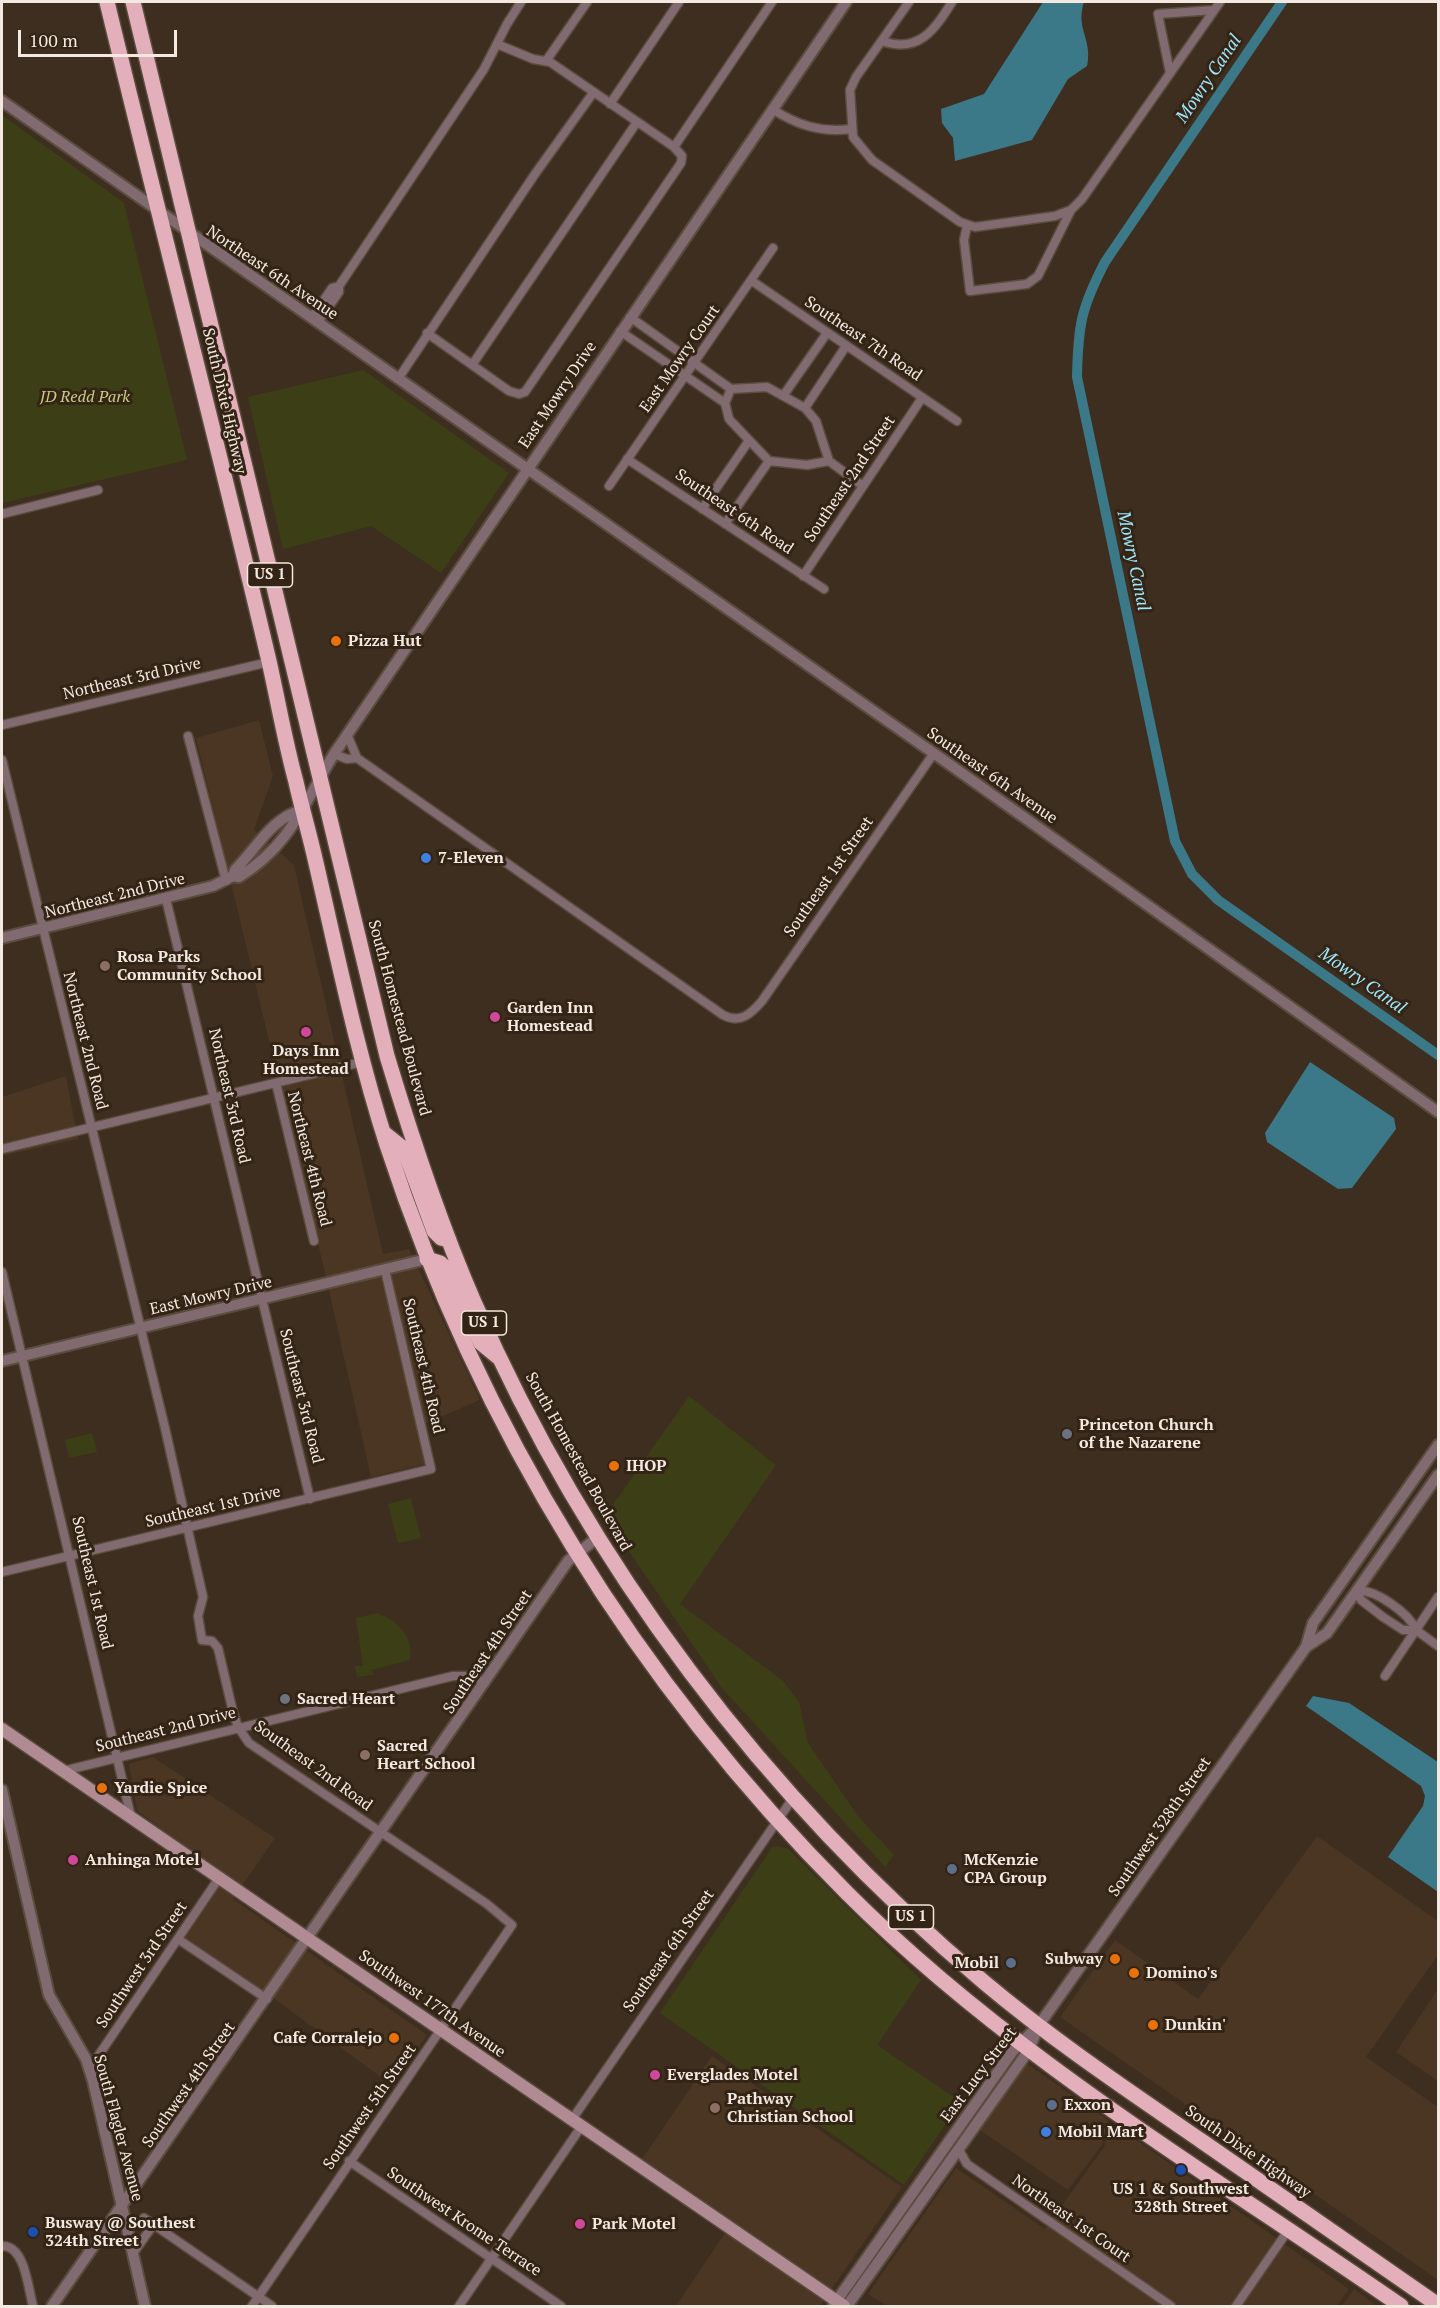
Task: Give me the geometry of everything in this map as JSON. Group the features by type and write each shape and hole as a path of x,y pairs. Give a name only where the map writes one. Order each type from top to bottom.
{"highway":[{"name":"South Dixie Highway","path":"107,2 160,211 303,810"},
{"name":"South Dixie Highway","path":"133,2 320,779"},
{"name":"South Homestead Boulevard","path":"320,779 387,1056 422,1165 449,1240 501,1359 538,1434 598,1537 687,1669 793,1798 911,1917 1039,2025"},
{"name":"US 1","path":"303,810 362,1062 427,1259 495,1409 576,1552 671,1691 778,1821 895,1939 976,2010 1145,2134 1289,2229 1401,2307"},
{"path":"384,1132 404,1149 434,1231 441,1238 449,1240"},
{"path":"427,1259 440,1263 447,1269 481,1343 501,1359"},
{"name":"South Dixie Highway","path":"1039,2025 1095,2068 1438,2305"}],"main road":[{"name":"Southwest 177th Avenue","path":"2,1729 840,2305"}],"street":[{"path":"315,320 332,288 339,286 484,69 521,2"},
{"path":"546,61 587,2"},
{"path":"610,104 679,2"},
{"path":"674,147 772,2"},
{"name":"East Mowry Drive","path":"303,810 347,734 526,468 846,2"},
{"path":"909,2 856,77 850,90 853,137 872,160 967,226 975,227 1055,216 1071,210"},
{"path":"882,41 896,46 922,38 934,30 952,2"},
{"path":"967,226 964,240 970,291 1027,284 1038,276 1071,210 1082,200 1220,2"},
{"path":"1170,73 1158,14 1214,10"},
{"path":"427,333 512,392 519,394 528,389 681,166 682,156 674,147 546,61 533,59 497,44"},
{"path":"398,379 427,333 593,93"},
{"name":"Northeast 6th Avenue","path":"2,101 526,468"},
{"path":"772,109 786,118 818,130 851,129"},
{"path":"472,365 637,122"},
{"name":"East Mowry Court","path":"609,486 773,248"},
{"name":"Southeast 7th Road","path":"752,281 957,421"},
{"path":"630,317 731,389 767,387 805,408 816,421 829,461 863,486"},
{"path":"620,331 724,403 729,419 748,442 769,461 807,465 829,461"},
{"path":"783,396 827,333"},
{"path":"805,408 846,346"},
{"path":"724,403 731,389"},
{"name":"Southeast 2nd Street","path":"803,576 922,398"},
{"path":"702,509 748,442"},
{"name":"Southeast 6th Road","path":"627,459 824,590"},
{"path":"725,524 769,461"},
{"name":"Southeast 6th Avenue","path":"526,468 934,753 1438,1112"},
{"path":"2,514 98,490"},
{"name":"Northeast 3rd Drive","path":"2,725 269,662"},
{"path":"334,754 347,759 357,758 347,734"},
{"path":"188,736 220,862 229,879 276,824 290,813 303,810"},
{"name":"Southeast 1st Street","path":"357,758 723,1015 735,1019 746,1017 762,1002 934,753"},
{"name":"Northeast 2nd Road","path":"2,760 140,1328"},
{"name":"Northeast 2nd Drive","path":"2,938 166,899 239,877 269,855 288,835 303,810"},
{"name":"Northeast 3rd Road","path":"166,899 262,1299"},
{"path":"2,1149 362,1062"},
{"name":"Northeast 4th Road","path":"276,1083 314,1241"},
{"name":"East Mowry Drive","path":"2,1360 427,1259"},
{"name":"Southeast 4th Road","path":"385,1270 431,1469"},
{"name":"Southeast 1st Road","path":"2,1272 131,1818"},
{"name":"Southeast 3rd Road","path":"262,1299 310,1499"},
{"name":"Southeast 2nd Road","path":"140,1328 203,1597 198,1616 202,1640 212,1641 218,1648 238,1727 249,1743 487,1904 512,1925"},
{"name":"Southwest 328th Street","path":"1039,2025 1306,1647 1313,1623 1438,1445"},
{"name":"Southeast 1st Drive","path":"2,1572 431,1469"},
{"name":"Southwest 328th Street","path":"1306,1647 1327,1633 1438,1475"},
{"name":"Southeast 4th Street","path":"308,1939 576,1552 598,1537"},
{"path":"1416,1630 1403,1630 1361,1600 1357,1590 1369,1590 1412,1619 1416,1630 1438,1646"},
{"path":"1385,1676 1438,1597"},
{"path":"1393,1623 1400,1612"},
{"name":"Southeast 2nd Drive","path":"63,1771 453,1676 471,1676 485,1683"},
{"name":"South Flagler Avenue","path":"2,1790 49,1995 90,2068 130,2233 145,2307"},
{"name":"Southeast 6th Street","path":"459,2307 492,2259 576,2124 793,1798"},
{"name":"Southwest 3rd Street","path":"90,2068 219,1878"},
{"name":"Southwest 5th Street","path":"252,2307 512,1925"},
{"path":"178,1939 267,1999"},
{"name":"Southwest 4th Street","path":"52,2307 308,1939"},
{"name":"East Lucy Street","path":"840,2305 940,2153 1039,2025"},
{"name":"East Lucy Street","path":"840,2305 959,2150 1024,2046"},
{"name":"Northeast 1st Court","path":"959,2150 967,2164 1171,2307"},
{"path":"940,2153 951,2160"},
{"name":"Southwest Krome Terrace","path":"350,2162 561,2307"},
{"path":"917,2186 928,2193"},
{"path":"144,2218 272,2307"},
{"path":"134,2252 154,2224"},
{"path":"105,2231 116,2228 130,2233"},
{"path":"1236,2307 1289,2229"},
{"path":"2,2246 12,2247 19,2254 33,2307"}],"shaded area":[{"path":"259,720 273,776 254,830 294,865 383,1254 409,1249 480,1400 417,1427 425,1464 371,1477 325,1273 196,738"},
{"path":"66,1076 78,1139 2,1156 2,1097"},
{"path":"153,1757 275,1838 233,1899 427,2035 393,2086 265,1992 177,1932 218,1873 137,1810 129,1764"},
{"path":"1317,1836 1438,1921 1438,1955 1366,2057 1438,2107 1438,2280 1060,2017 1115,1940 1198,1999"},
{"path":"1438,1989 1438,2081 1396,2052"},
{"path":"712,2056 902,2187 820,2306 676,2306 731,2224 640,2162"},
{"path":"1026,2063 1108,2120 1102,2145 1068,2190 980,2130"},
{"path":"1112,2123 1349,2289 1337,2306 887,2306 868,2294 956,2168 1045,2229 1104,2147"},
{"path":"1354,2289 1377,2306 1342,2306"}],"green space":[{"name":"JD Redd Park","path":"2,115 124,203 187,460 2,503"},
{"path":"363,370 509,473 441,573 371,526 283,549 248,397"},
{"path":"689,1396 776,1465 680,1604 783,1681 799,1702 808,1743 858,1816 894,1855 885,1867 722,1688 605,1516"},
{"path":"92,1433 97,1452 69,1458 65,1440"},
{"path":"411,1498 421,1538 398,1543 388,1504"},
{"path":"377,1613 391,1620 407,1636 411,1651 410,1660 371,1670 374,1675 357,1677 355,1666 363,1666 356,1618"},
{"path":"773,1846 787,1848 921,1980 877,2045 961,2102 904,2185 660,2013"}],"water":[{"path":"1043,2 1084,2 1082,20 1088,48 1087,66 1068,79 1032,140 955,161 953,138 942,123 941,109 984,94"},
{"path":"1310,1062 1394,1118 1396,1129 1352,1188 1338,1189 1267,1142 1265,1133"},
{"path":"1313,1696 1349,1703 1438,1762 1438,1892 1388,1857 1423,1806 1425,1796 1421,1786 1306,1706"}],"waterway":[{"name":"Mowry Canal","path":"1282,2 1105,262 1082,318 1077,377 1175,841 1192,874 1218,900 1438,1055"}],"place":[{"name":"Pizza Hut","path":"336,641"},
{"name":"7-Eleven","path":"426,858"},
{"name":"Rosa Parks Community School","path":"105,966"},
{"name":"Garden Inn Homestead","path":"495,1017"},
{"name":"Days Inn Homestead","path":"306,1032"},
{"name":"Princeton Church of the Nazarene","path":"1067,1434"},
{"name":"IHOP","path":"614,1466"},
{"name":"Sacred Heart","path":"285,1699"},
{"name":"Sacred Heart School","path":"365,1755"},
{"name":"Yardie Spice","path":"102,1788"},
{"name":"Anhinga Motel","path":"73,1860"},
{"name":"McKenzie CPA Group","path":"952,1869"},
{"name":"Subway","path":"1115,1959"},
{"name":"Mobil","path":"1011,1963"},
{"name":"Domino's","path":"1134,1973"},
{"name":"Dunkin'","path":"1153,2025"},
{"name":"Cafe Corralejo","path":"394,2038"},
{"name":"Everglades Motel","path":"655,2075"},
{"name":"Exxon","path":"1052,2105"},
{"name":"Pathway Christian School","path":"715,2108"},
{"name":"Mobil Mart","path":"1046,2132"},
{"name":"US 1 & Southwest 328th Street","path":"1181,2170"},
{"name":"Park Motel","path":"580,2224"},
{"name":"Busway @ Southest 324th Street","path":"33,2232"}]}
